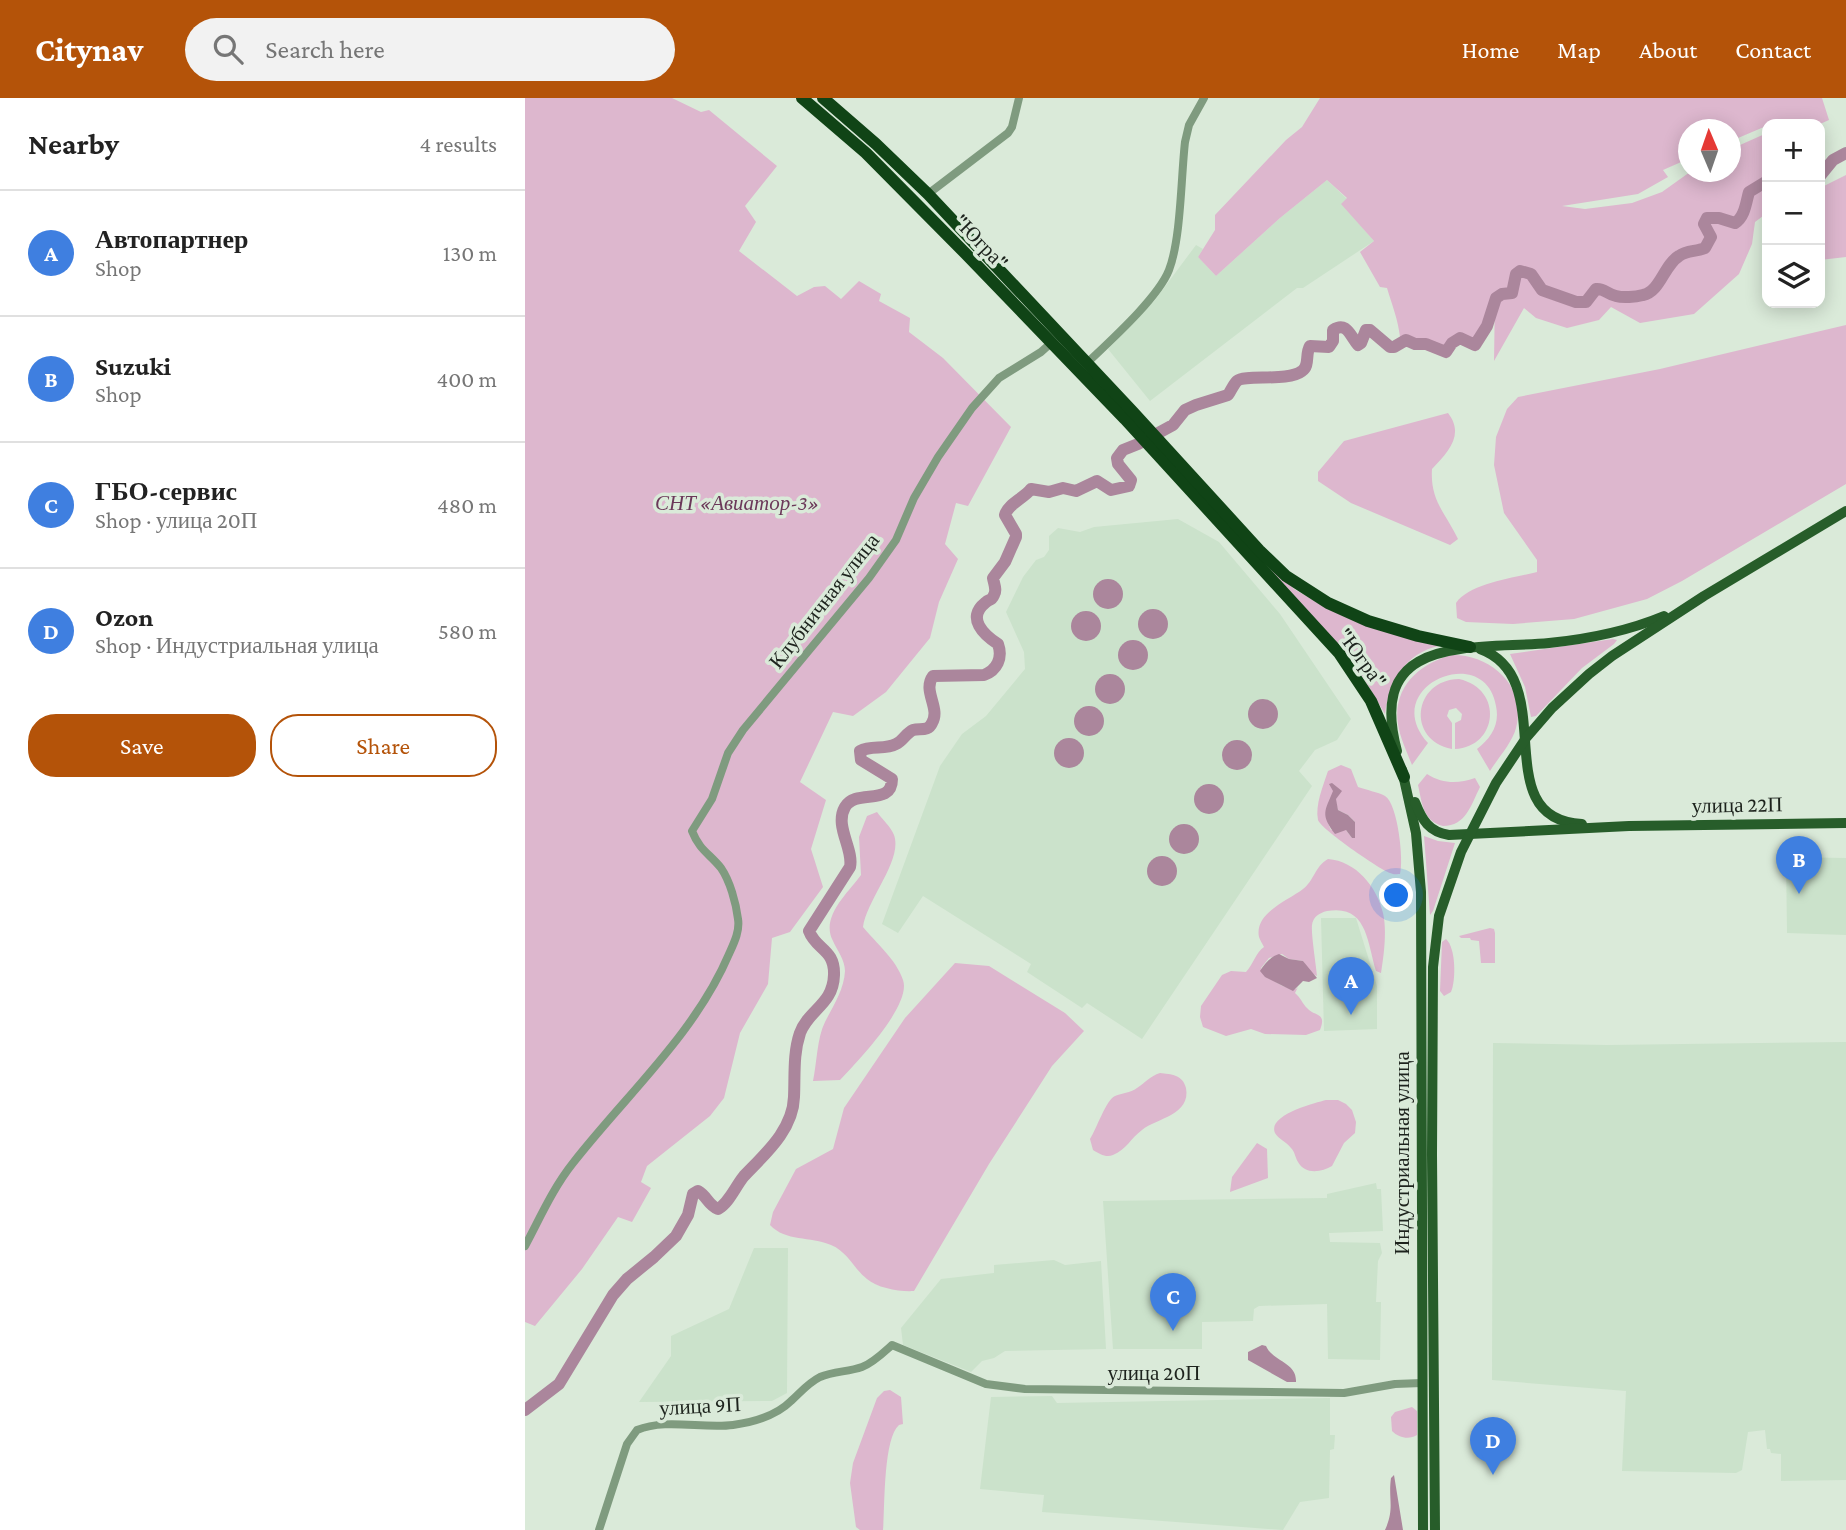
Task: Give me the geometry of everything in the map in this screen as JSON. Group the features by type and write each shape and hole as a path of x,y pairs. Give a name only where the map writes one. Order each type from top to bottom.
{"highway":[{"name":"\"Югра\"","path":"802,98 866,153 1051,343 1129,415"},
{"name":"\"Югра\"","path":"823,98 928,194 1087,363 1129,415"},
{"path":"918,205 928,194"},
{"path":"1129,415 1165,455"},
{"name":"\"Югра\"","path":"1165,455 1286,576 1311,594 1346,612 1395,630 1470,647"},
{"name":"\"Югра\"","path":"1165,455 1346,662 1371,701 1404,778"}],"main road":[{"path":"1704,596 1663,617 1608,633 1551,643 1445,650 1416,664 1404,676 1396,691 1391,723 1404,778 1426,825 1442,834 1468,835 1496,783 1526,738 1552,708 1589,674 1704,596 1846,512"},
{"path":"1470,647 1493,655 1511,675 1521,702 1526,738"},
{"name":"улица 22П","path":"1526,738 1530,784 1536,799 1547,813 1562,822 1629,826"},
{"name":"Индустриальная улица","path":"1404,778 1417,842 1421,892 1423,1530"},
{"name":"улица 22П","path":"1468,835 1629,826 1846,823"},
{"name":"Индустриальная улица","path":"1435,1530 1433,967 1439,916 1468,835"}],"street":[{"path":"928,194 1008,133 1013,127 1019,98"},
{"path":"1087,363 1152,296 1168,273 1175,248 1185,142 1189,125 1203,98"},
{"name":"Клубничная улица","path":"525,1246 564,1176 709,996 736,939 738,917 725,875 698,845 692,831 712,799 728,753 743,730 869,578 896,540 914,498 972,408 999,378 1051,343"},
{"name":"улица 20П","path":"892,1345 978,1381 1025,1389 1344,1393 1395,1384 1422,1383"},
{"name":"улица 9П","path":"599,1530 627,1444 637,1430 655,1426 718,1427 755,1421 786,1405 821,1377 869,1363 892,1345"}],"shaded area":[{"path":"1327,180 1347,199 1342,204 1374,241 1303,288 1297,288 1150,401 1108,349 1155,300 1196,245 1203,249 1198,257 1216,276"},
{"path":"1178,519 1219,542 1280,614 1351,719 1337,740 1315,750 1299,771 1312,786 1142,1039 1087,1003 1082,1008 1027,972 1031,964 923,896 898,933 882,924 940,766 962,734 986,716 1025,669 1024,652 1006,612 1023,577 1036,560 1044,557 1049,550 1049,536 1058,528 1080,532 1094,527"},
{"path":"1108,579 1119,583 1123,594 1119,605 1108,609 1097,605 1093,594 1097,583"},
{"path":"1153,609 1164,613 1168,624 1164,635 1153,639 1142,635 1138,624 1142,613"},
{"path":"1086,611 1097,615 1101,626 1097,637 1086,641 1075,637 1071,626 1075,615"},
{"path":"1133,640 1144,644 1148,655 1144,666 1133,670 1122,666 1118,655 1122,644"},
{"path":"1110,674 1121,678 1125,689 1121,700 1110,704 1099,700 1095,689 1099,678"},
{"path":"1263,699 1274,703 1278,714 1274,725 1263,729 1252,725 1248,714 1252,703"},
{"path":"1089,706 1100,710 1104,721 1100,732 1089,736 1078,732 1074,721 1078,710"},
{"path":"1069,738 1080,742 1084,753 1080,764 1069,768 1058,764 1054,753 1058,742"},
{"path":"1237,740 1248,744 1252,755 1248,766 1237,770 1226,766 1222,755 1226,744"},
{"path":"1332,783 1342,791 1336,799 1338,810 1355,822 1355,838 1346,830 1335,834 1327,822 1325,812 1333,791 1329,784"},
{"path":"1209,784 1220,788 1224,799 1220,810 1209,814 1198,810 1194,799 1198,788"},
{"path":"1184,824 1195,828 1199,839 1195,850 1184,854 1173,850 1169,839 1173,828"},
{"path":"1162,856 1173,860 1177,871 1173,882 1162,886 1151,882 1147,871 1151,860"},
{"path":"1786,857 1846,858 1846,935 1787,933"},
{"path":"1321,918 1356,918 1377,986 1377,1029 1324,1031"},
{"path":"1279,954 1303,961 1317,978 1309,982 1303,981 1293,991 1265,977 1260,971 1268,961"},
{"path":"1846,1042 1846,1480 1781,1481 1781,1454 1771,1453 1770,1449 1767,1449 1765,1430 1748,1432 1742,1470 1736,1473 1622,1471 1626,1391 1492,1380 1493,1043 1607,1045"},
{"path":"1376,1183 1377,1189 1381,1189 1383,1231 1329,1233 1330,1242 1380,1243 1382,1253 1378,1261 1376,1302 1381,1302 1380,1360 1328,1359 1327,1304 1259,1306 1254,1309 1253,1321 1202,1322 1202,1349 1113,1349 1103,1201 1327,1198 1327,1194"},
{"path":"754,1248 788,1248 787,1393 772,1401 639,1402 671,1356 671,1336 729,1309"},
{"path":"1054,1260 1065,1265 1101,1261 1106,1349 1005,1351 982,1361 971,1372 903,1345 901,1328 941,1279 994,1273 994,1265"},
{"path":"1262,1345 1293,1370 1296,1382 1287,1382 1248,1360 1248,1352"},
{"path":"1052,1396 1057,1403 1330,1398 1330,1435 1335,1435 1334,1449 1330,1450 1329,1498 1300,1502 1283,1530 1042,1512 1044,1495 980,1489 991,1397"},
{"path":"1394,1475 1403,1530 1385,1530 1391,1510 1390,1486"}],"green space":[{"name":"СНТ «Авиатор-3»","path":"525,98 672,98 701,112 709,110 777,166 745,206 756,222 739,251 797,296 814,287 825,286 841,299 859,281 881,294 879,301 910,318 909,332 943,358 1011,427 968,506 956,503 945,544 958,559 939,602 930,638 886,692 853,716 833,712 800,782 826,800 811,849 823,887 790,932 772,938 768,984 740,1033 724,1098 710,1116 647,1166 641,1182 651,1188 632,1222 618,1217 582,1269 535,1326 525,1322"},
{"path":"1320,98 1822,98 1829,120 1762,119 1762,128 1741,137 1741,119 1678,119 1678,163 1663,170 1668,177 1638,194 1562,206 1585,209 1632,203 1662,192 1678,181 1741,182 1741,145 1762,135 1762,217 1755,222 1752,244 1739,274 1694,314 1640,323 1611,307 1599,320 1567,328 1536,318 1524,308 1494,361 1495,295 1475,340 1458,337 1444,347 1431,341 1400,337 1387,288 1380,287 1360,252 1374,241 1341,204 1347,198 1327,180 1216,276 1198,257 1215,230 1215,215 1286,140 1302,127"},
{"path":"1846,175 1846,257 1825,259 1825,186"},
{"path":"1846,325 1846,484 1647,599 1574,619 1513,624 1466,622 1457,618 1456,603 1471,591 1493,582 1537,572 1537,560 1504,513 1494,465 1496,437 1507,409 1518,397 1660,369"},
{"path":"1448,413 1453,421 1455,436 1449,450 1432,469 1432,480 1439,506 1458,539 1450,545 1351,503 1318,481 1318,472 1344,441"},
{"path":"1167,455 1294,589 1330,610 1439,646 1408,662 1390,691 1385,714 1345,652"},
{"path":"1617,640 1614,644 1582,668 1536,716 1531,717 1525,687 1510,654"},
{"path":"1467,656 1493,667 1511,687 1516,699 1518,713 1514,734 1490,771 1477,749 1493,730 1497,719 1496,706 1488,686 1474,676 1456,674 1439,679 1424,689 1416,704 1416,723 1428,743 1412,765 1402,740 1397,711 1404,688 1420,670 1441,658"},
{"path":"1459,679 1474,685 1483,694 1489,705 1490,717 1487,729 1480,739 1469,746 1455,749 1455,723 1461,720 1462,714 1456,708 1449,710 1447,716 1452,723 1452,749 1437,743 1427,734 1421,711 1424,699 1432,689 1444,682"},
{"path":"1341,765 1351,769 1358,787 1385,796 1390,801 1399,833 1400,874 1390,873 1363,857 1329,832 1318,820 1319,802 1328,771","holes":["1330,784 1341,791 1335,799 1338,810 1355,822 1355,837 1352,838 1346,830 1331,830 1327,819 1334,791"]},
{"path":"1427,774 1451,782 1475,778 1480,787 1467,813 1457,822 1443,826 1427,816 1418,785"},
{"path":"877,812 893,832 894,856 863,927 896,965 903,980 904,991 892,1018 840,1080 813,1081 820,1035 840,991 845,971 830,932 830,923 837,906 861,875 859,837 867,816"},
{"path":"1424,836 1455,843 1430,915"},
{"path":"1328,859 1356,870 1376,894 1385,927 1381,973 1376,971 1367,937 1358,919 1340,910 1327,911 1319,914 1312,925 1317,976 1311,973 1303,961 1289,959 1282,954 1269,958 1261,968 1281,985 1296,989 1298,987 1295,993 1310,1011 1321,1018 1320,1030 1306,1035 1265,1034 1251,1029 1226,1036 1203,1027 1201,1006 1222,975 1231,971 1246,972 1264,947 1259,937 1259,928 1267,914 1307,886"},
{"path":"1494,929 1495,933 1495,963 1481,963 1479,941 1459,936"},
{"path":"1446,939 1452,949 1454,972 1451,992 1444,996 1440,991 1442,942"},
{"path":"955,963 989,966 1065,1013 1084,1031 1052,1066 989,1164 914,1291 889,1289 867,1279 837,1248 823,1242 783,1234 770,1225 773,1212 796,1169 833,1149 844,1108 905,1018"},
{"path":"1160,1073 1179,1078 1186,1088 1186,1097 1178,1110 1142,1130 1118,1153 1105,1156 1093,1150 1090,1139 1112,1099 1134,1090"},
{"path":"1326,1100 1338,1100 1352,1110 1356,1122 1355,1133 1344,1143 1332,1166 1319,1171 1309,1171 1301,1166 1292,1150 1276,1135 1274,1127 1285,1115"},
{"path":"1257,1143 1267,1149 1268,1178 1230,1192 1232,1177"},
{"path":"890,1390 901,1397 903,1424 899,1425 894,1433 887,1458 883,1530 860,1530 856,1527 850,1483 853,1463 877,1398 884,1391"},
{"path":"1412,1407 1417,1411 1417,1435 1401,1437 1392,1431 1391,1417 1395,1412"}],"waterway":[{"path":"1825,170 1833,160 1846,153"},
{"path":"525,1410 559,1384 613,1295 627,1279 676,1236 688,1215 693,1194 698,1191 718,1209 722,1206 744,1176 777,1141 789,1120 800,1033 833,985 831,960 809,931 850,867 842,814 850,801 886,793 892,779 861,760 860,751 892,746 913,730 930,726 934,717 929,688 933,676 984,675 995,667 1000,654 998,644 979,626 977,614 993,597 993,578 1005,562 1016,537 1005,515 1009,508 1031,489 1049,492 1063,488 1076,491 1097,481 1111,490 1129,486 1131,480 1118,464 1117,458 1123,450 1173,425 1185,410 1228,395 1237,381 1287,376 1302,371 1306,366 1310,346 1329,347 1333,341 1333,330 1338,328 1345,328 1358,345 1366,330 1370,330 1390,347 1406,340 1446,352 1452,343 1460,338 1475,345 1487,326 1496,298 1512,293 1516,274 1520,271 1531,274 1542,290 1576,302 1586,302 1596,289 1622,297 1649,293 1674,260 1685,253 1705,248 1711,237 1704,224 1707,218 1719,218 1735,223 1743,213 1749,192 1765,182"}],"place":[{"name":"Suzuki","path":"1799,894"},
{"name":"Автопартнер","path":"1351,1015"},
{"name":"ГБО-сервис","path":"1173,1331"},
{"name":"Ozon","path":"1493,1475"}]}
